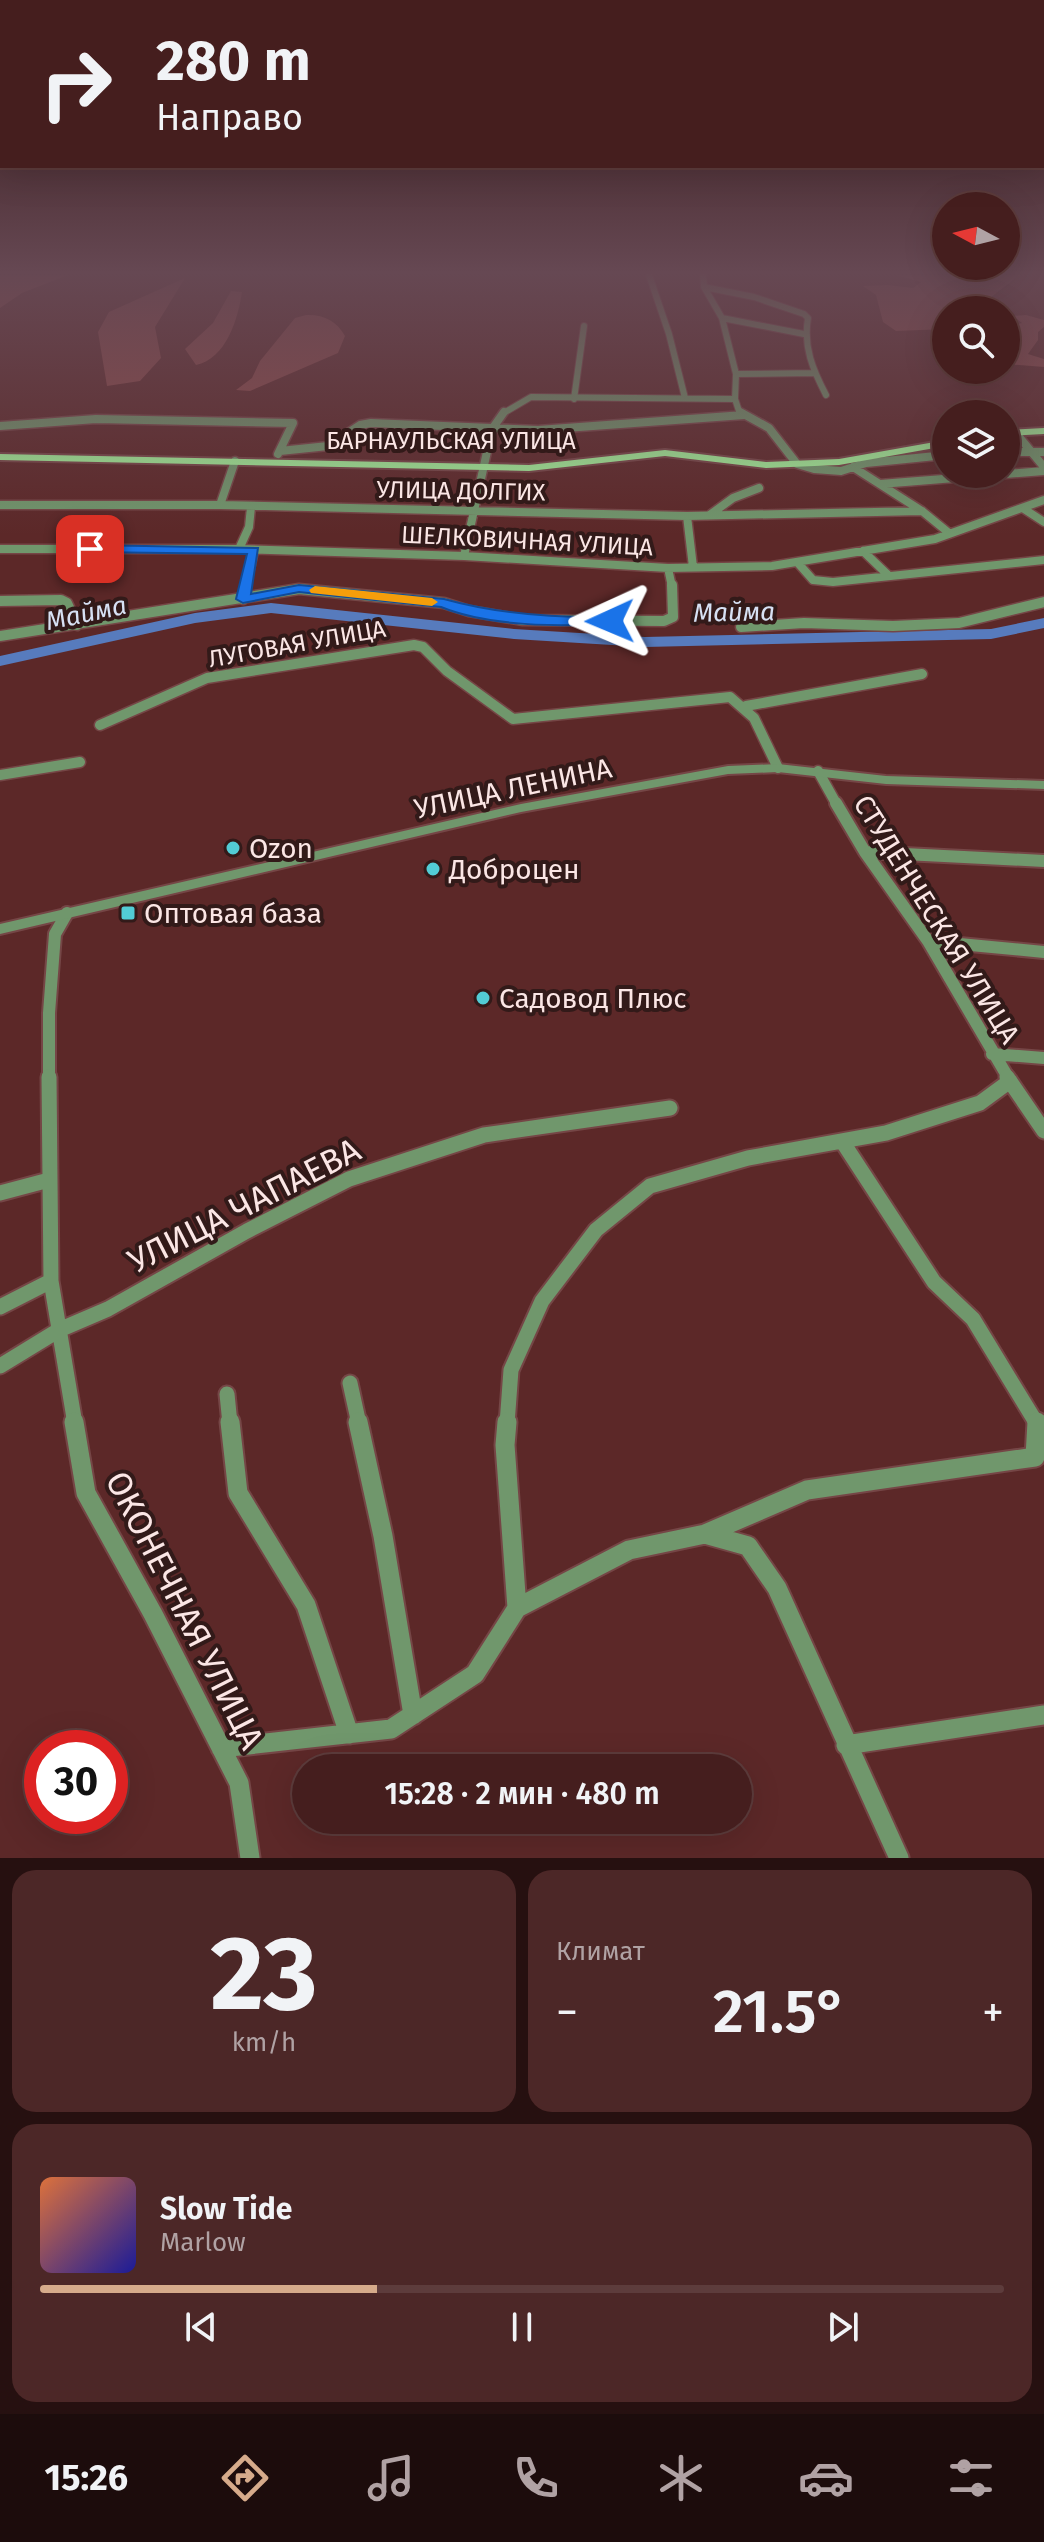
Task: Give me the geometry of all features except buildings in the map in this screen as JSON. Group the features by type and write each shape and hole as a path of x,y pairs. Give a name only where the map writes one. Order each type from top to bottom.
{"main road":[{"path":"1020,432 1044,431"},
{"name":"БАРНАУЛЬСКАЯ УЛИЦА","path":"0,457 482,468 566,466 665,453 766,465 839,462 932,445"}],"street":[{"path":"574,399 579,362"},
{"path":"676,362 685,398"},
{"path":"733,362 735,399 744,415 769,428 797,464 837,471 858,468 866,463 932,456"},
{"path":"811,362 826,395"},
{"path":"736,374 815,373"},
{"path":"464,556 482,468 499,414 531,397 735,399"},
{"path":"280,451 328,446 360,425 371,423 538,430 744,415"},
{"path":"0,426 96,419 293,423 272,462"},
{"path":"1020,441 1044,469"},
{"path":"1020,452 1044,452"},
{"path":"220,505 235,461"},
{"path":"839,462 858,468 949,533"},
{"path":"880,484 1044,469"},
{"path":"711,514 733,498 759,488"},
{"name":"ШЕЛКОВИЧНАЯ УЛИЦА","path":"0,549 239,549 464,556 668,568 798,563 935,539 1044,500"},
{"name":"УЛИЦА ДОЛГИХ","path":"0,505 220,505 687,516 922,511"},
{"path":"239,549 249,527 251,507"},
{"path":"1024,509 1044,522"},
{"path":"687,516 693,567"},
{"path":"243,599 254,551"},
{"path":"863,551 888,575"},
{"path":"798,563 813,580 820,581 1044,560"},
{"path":"0,636 299,589 444,603 462,610 556,622 664,621 673,617 672,582 668,568"},
{"path":"0,601 61,600 67,603 77,625"},
{"path":"741,627 804,623 893,626 959,623 1044,602"},
{"name":"ЛУГОВАЯ УЛИЦА","path":"100,725 207,678 414,645 423,647 447,671 513,719 730,697 746,706"},
{"path":"778,768 769,745 746,706 922,674"},
{"path":"0,775 80,762"},
{"name":"УЛИЦА ЛЕНИНА","path":"0,929 521,808 728,770 778,768 886,780 1044,785"},
{"name":"СТУДЕНЧЕСКАЯ УЛИЦА","path":"818,771 865,852 928,941 992,1054 1044,1131"},
{"path":"865,852 1044,861"},
{"name":"ОКОНЕЧНАЯ УЛИЦА","path":"67,913 55,934 49,1013 51,1281 86,1493 153,1614 239,1783 250,1858"},
{"path":"928,941 1044,952"},
{"path":"992,1054 1044,1058"},
{"path":"517,1608 505,1445 511,1370 542,1301 596,1230 650,1186 748,1158 886,1133 980,1103 1010,1081"},
{"name":"УЛИЦА ЧАПАЕВА","path":"0,1366 59,1330 108,1309 247,1231 349,1179 484,1135 670,1108"},
{"path":"221,1748 391,1729 475,1674 517,1608 629,1550 705,1534 807,1490 1035,1457 1037,1423 973,1319 934,1282 842,1141"},
{"path":"0,1193 49,1180"},
{"path":"0,1307 51,1281"},
{"path":"350,1383 383,1536 413,1715"},
{"path":"227,1394 238,1493 306,1605 349,1734"},
{"path":"705,1534 748,1546 777,1588 899,1858"},
{"path":"846,1745 1044,1715"}],"shaded area":[{"path":"103,362 158,362 140,381 107,386"},
{"path":"260,362 318,362 250,391 236,390 252,378"},
{"path":"1020,362 1044,362 1044,367 1020,365"}],"waterway":[{"name":"Майма","path":"0,661 195,618 271,608 514,634 645,642 991,634 1044,623"}],"slow traffic":[{"path":"315,590 432,602"}],"place":[{"name":"Ozon","path":"233,848"},
{"name":"Доброцен","path":"433,869"},
{"name":"Оптовая база","path":"128,913"},
{"name":"Садовод Плюс","path":"483,998"}],"route":[{"path":"90,549 254,551 243,599 299,589 444,603 462,610 556,622 610,621"}]}
